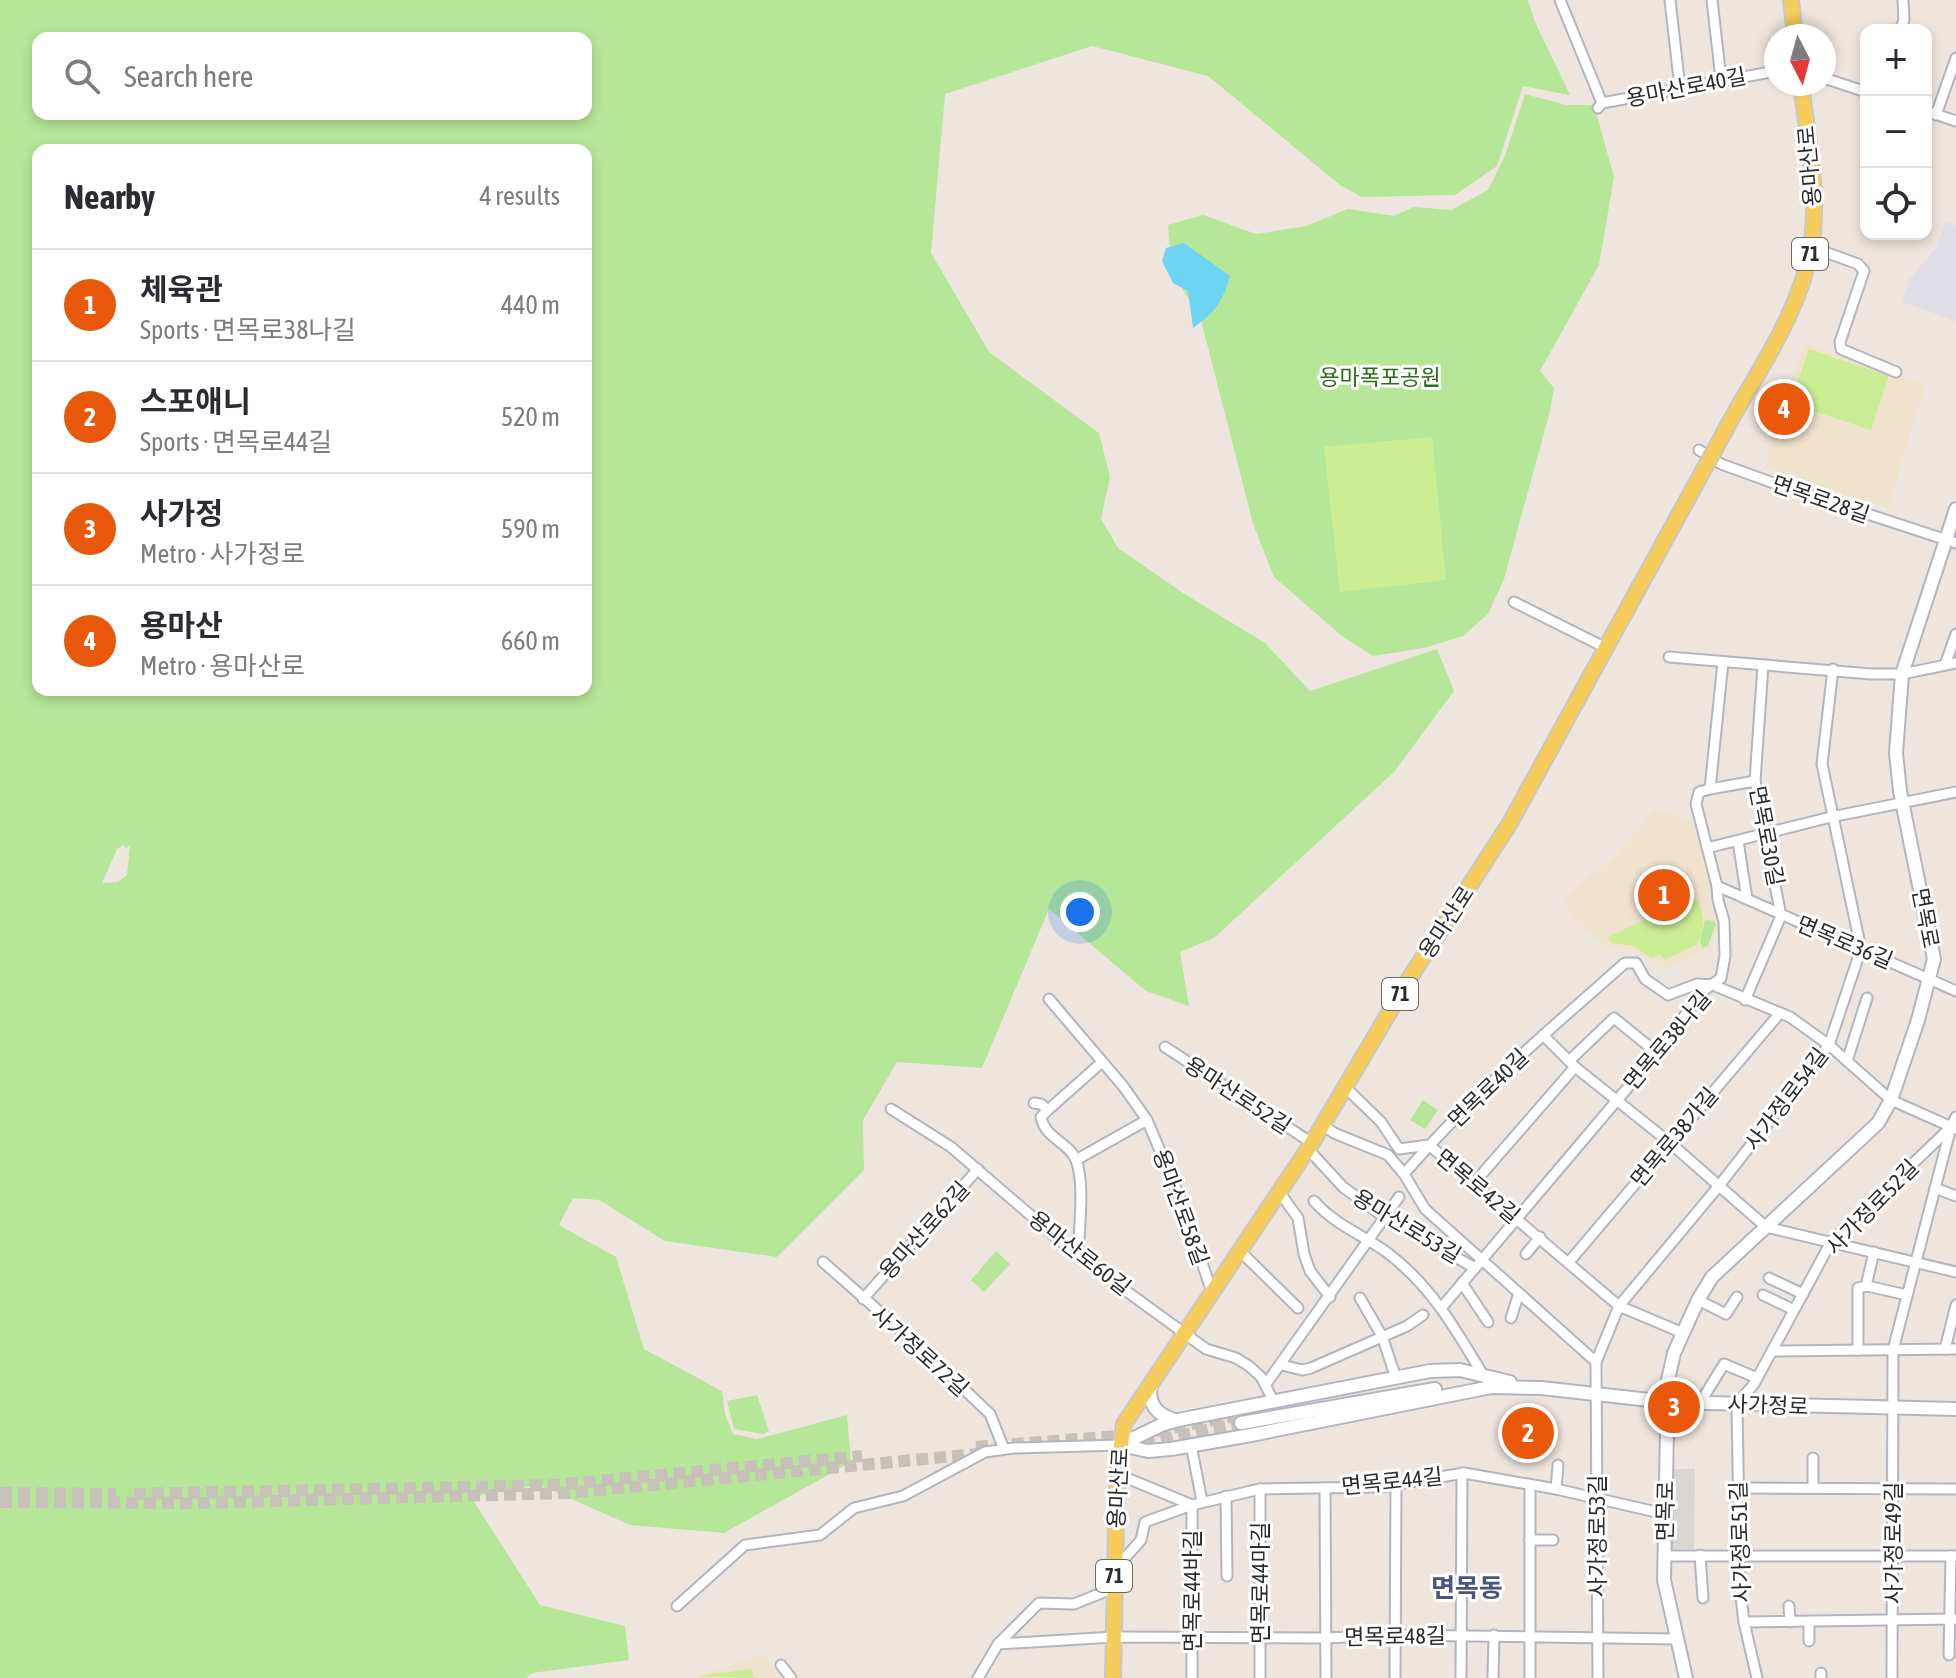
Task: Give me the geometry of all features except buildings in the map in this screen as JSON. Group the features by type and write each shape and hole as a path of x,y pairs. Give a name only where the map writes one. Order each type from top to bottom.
{"main road":[{"path":"1791,0 1794,24"},
{"name":"용마산로","path":"1113,1678 1117,1474 1124,1424 1280,1193 1409,979 1510,823 1785,325 1801,286 1811,247 1814,201 1802,96"},
{"name":"면목로","path":"1686,1678 1666,1598 1665,1514 1670,1365 1698,1300 1716,1271 1878,1123 1891,1100 1934,959 1902,803 1896,753 1902,674 1951,541 1956,509"},
{"path":"1120,1445 1172,1422 1273,1400 1445,1370 1483,1379"},
{"path":"1483,1379 1446,1388 1240,1419 1398,1383 1483,1379"},
{"path":"1120,1445 1148,1451 1171,1449 1483,1379"},
{"name":"사가정로","path":"1483,1379 1668,1402 1956,1409"},
{"path":"1151,1384 1149,1397 1153,1407 1172,1422"},
{"path":"1171,1449 1163,1445 1159,1437 1172,1422"}],"street":[{"name":"용마산로40길","path":"1560,0 1600,105 1764,73"},
{"path":"1670,0 1680,88"},
{"path":"1712,0 1721,79"},
{"path":"1902,24 1903,0"},
{"path":"1932,111 1956,58"},
{"path":"1836,82 1860,90"},
{"path":"1932,113 1956,121"},
{"path":"1811,247 1858,264 1864,271 1840,342 1841,349 1896,372"},
{"name":"면목로28길","path":"1699,450 1721,464 1783,487 1951,541"},
{"path":"1514,602 1606,648"},
{"path":"1669,657 1902,674 1951,664 1956,634"},
{"name":"면목로38나길","path":"1442,1307 1657,1053 1702,992 1721,978 1725,956 1724,921 1696,804 1699,792 1710,789 1723,662"},
{"name":"면목로30길","path":"1745,1000 1781,916 1755,781 1763,665"},
{"path":"1833,669 1822,764 1861,949"},
{"path":"1710,789 1755,781"},
{"path":"1707,848 1831,817 1956,792"},
{"path":"1738,841 1747,899"},
{"name":"면목로36길","path":"1717,886 1956,991"},
{"name":"사가정로54길","path":"1595,1394 1596,1362 1619,1306 1718,1187 1829,1045 1861,949"},
{"path":"1543,1035 1625,963 1636,963 1645,979 1668,995 1697,984 1713,985 1794,1020 1829,1045 1891,1100 1954,1124"},
{"path":"1847,1061 1867,998"},
{"name":"용마산로58길","path":"1049,999 1147,1120 1180,1198 1213,1295"},
{"name":"면목로38가길","path":"1569,1262 1780,1013"},
{"path":"1475,1182 1614,1018 1657,1053"},
{"name":"면목로40길","path":"1404,1174 1429,1145 1543,1035 1572,1064 1669,1142 1766,1227"},
{"name":"용마산로52길","path":"1165,1047 1310,1146"},
{"path":"1078,1256 1081,1205 1076,1160 1044,1129 1042,1116 1102,1062"},
{"name":"면목로42길","path":"1345,1087 1381,1122 1399,1149 1429,1145 1619,1306 1683,1333"},
{"path":"1034,1103 1048,1110"},
{"name":"용마산로62길","path":"863,1299 978,1169 940,1139 891,1109"},
{"name":"용마산로58길","path":"1076,1160 1147,1120"},
{"name":"사가정로49길","path":"1892,1678 1893,1350 1954,1124"},
{"name":"사가정로52길","path":"1737,1404 1757,1378 1831,1242 1954,1124"},
{"path":"1323,1125 1334,1133 1388,1155 1404,1174 1422,1206 1478,1264 1519,1293 1596,1362"},
{"name":"용마산로53길","path":"1310,1146 1343,1187 1384,1217 1478,1264"},
{"name":"용마산로60길","path":"978,1169 1078,1256 1206,1349 1249,1366 1266,1384"},
{"path":"1935,1188 1956,1196"},
{"path":"1280,1193 1298,1218 1310,1271 1330,1297"},
{"path":"1273,1400 1266,1384 1399,1197"},
{"path":"1314,1201 1326,1214 1391,1255 1424,1286 1442,1307 1483,1379"},
{"path":"1766,1227 1956,1272"},
{"name":"면목로42길","path":"1526,1254 1540,1237"},
{"path":"1241,1252 1298,1308"},
{"path":"1866,1286 1874,1252"},
{"name":"사가정로72길","path":"823,1262 990,1414 1004,1449"},
{"path":"1769,1278 1803,1294"},
{"path":"1462,1283 1488,1322"},
{"path":"1858,1350 1858,1289 1866,1286 1907,1295"},
{"path":"1511,1318 1519,1293"},
{"path":"1763,1295 1794,1310"},
{"path":"1698,1300 1727,1314 1737,1297"},
{"path":"1360,1298 1382,1336 1396,1378"},
{"path":"1945,1349 1956,1305"},
{"path":"1282,1365 1306,1370 1407,1326 1423,1315"},
{"path":"1772,1351 1956,1349"},
{"path":"1700,1403 1723,1365 1757,1378"},
{"name":"사가정로53길","path":"1595,1394 1599,1499 1598,1678"},
{"name":"사가정로51길","path":"1737,1404 1738,1555 1744,1622 1757,1678"},
{"path":"677,1606 745,1545 820,1535 856,1507 903,1496 985,1452 1120,1445"},
{"path":"1117,1474 1197,1503 1191,1445"},
{"path":"1813,1458 1813,1488"},
{"path":"1556,1489 1558,1465"},
{"path":"1461,1678 1462,1473"},
{"name":"면목로44길","path":"1197,1503 1260,1489 1396,1485 1462,1473 1556,1489 1665,1514"},
{"path":"1395,1678 1396,1485"},
{"path":"1530,1485 1530,1678"},
{"path":"1325,1488 1326,1678"},
{"path":"1737,1488 1956,1489"},
{"name":"면목로44마길","path":"1260,1489 1260,1678"},
{"path":"1226,1496 1227,1576"},
{"name":"용마산로","path":"1115,1569 1141,1540 1145,1522 1197,1503"},
{"name":"면목로44바길","path":"1192,1678 1197,1503"},
{"path":"1530,1540 1553,1540"},
{"path":"1700,1555 1703,1598"},
{"path":"1665,1556 1953,1556 1953,1620 1949,1655"},
{"path":"978,1678 998,1644 1039,1603 1074,1604 1114,1588"},
{"path":"1789,1606 1790,1622"},
{"path":"1744,1622 1953,1620"},
{"path":"1809,1622 1809,1641"},
{"path":"1493,1678 1494,1635"},
{"name":"면목로48길","path":"998,1644 1114,1637 1494,1635 1676,1639"},
{"path":"781,1665 791,1678"}],"shaded area":[{"path":"1945,221 1956,225 1956,321 1902,302 1909,280 1937,247"},
{"path":"1804,344 1925,385 1888,509 1766,467 1773,431"},
{"path":"1659,810 1690,820 1703,857 1719,925 1710,948 1664,970 1640,952 1608,947 1575,923 1564,902 1565,896 1612,859 1653,812"},
{"path":"1672,1469 1695,1469 1694,1549 1671,1549"},
{"path":"767,1656 777,1678 694,1678 752,1657"}],"green space":[{"path":"0,0 1528,0 1535,22 1570,95 1523,86 1497,166 1455,195 1362,197 1340,185 1208,76 1092,46 945,94 931,253 989,352 1099,433 1110,477 1101,519 1118,548 1183,593 1265,643 1310,691 1437,649 1454,691 1394,772 1214,938 1180,952 1189,1006 1146,991 1049,909 982,1068 897,1062 863,1120 864,1170 777,1257 665,1241 599,1200 573,1198 559,1225 616,1257 644,1349 722,1391 725,1414 733,1434 757,1439 847,1415 851,1462 724,1533 630,1525 540,1485 471,1497 540,1605 625,1626 629,1660 532,1673 527,1678 0,1678","holes":["123,845 126,848 130,845 127,875 118,882 102,883 117,849"]},
{"name":"용마폭포공원","path":"1525,94 1566,105 1594,105 1614,177 1599,265 1540,371 1554,388 1549,415 1504,579 1488,614 1463,636 1424,648 1373,656 1342,636 1274,577 1253,524 1200,316 1172,273 1168,225 1203,215 1256,234 1306,226 1348,209 1394,216 1414,207 1451,210 1488,190 1505,156"},
{"path":"1809,349 1889,376 1871,430 1790,403"},
{"path":"1432,437 1446,580 1340,592 1324,447"},
{"path":"1698,899 1703,923 1699,940 1696,945 1664,960 1660,954 1651,958 1634,946 1611,943 1608,937 1686,900"},
{"path":"1705,920 1716,924 1708,946 1703,948 1700,942"},
{"path":"1423,1100 1438,1110 1425,1129 1410,1120"},
{"path":"996,1251 1010,1264 984,1292 971,1280"},
{"path":"757,1395 769,1431 763,1434 734,1429 727,1401"},
{"path":"751,1669 754,1678 696,1676"}],"water":[{"path":"1184,243 1230,276 1217,306 1193,328 1188,291 1173,283 1162,261 1166,248"}],"tunnel":[{"path":"1156,1431 1239,1415"},
{"path":"1125,1443 1149,1442 1241,1423"},
{"path":"976,1447 1130,1435"},
{"path":"0,1502 196,1503 568,1493 987,1453"},
{"path":"134,1494 554,1485 862,1456"},
{"path":"0,1493 116,1494"}],"place":[{"name":"용마산","path":"1784,409"},
{"name":"체육관","path":"1664,895"},
{"name":"사가정","path":"1674,1407"},
{"name":"스포애니","path":"1528,1433"}],"district":[{"name":"면목동","path":"1467,1588"}]}
